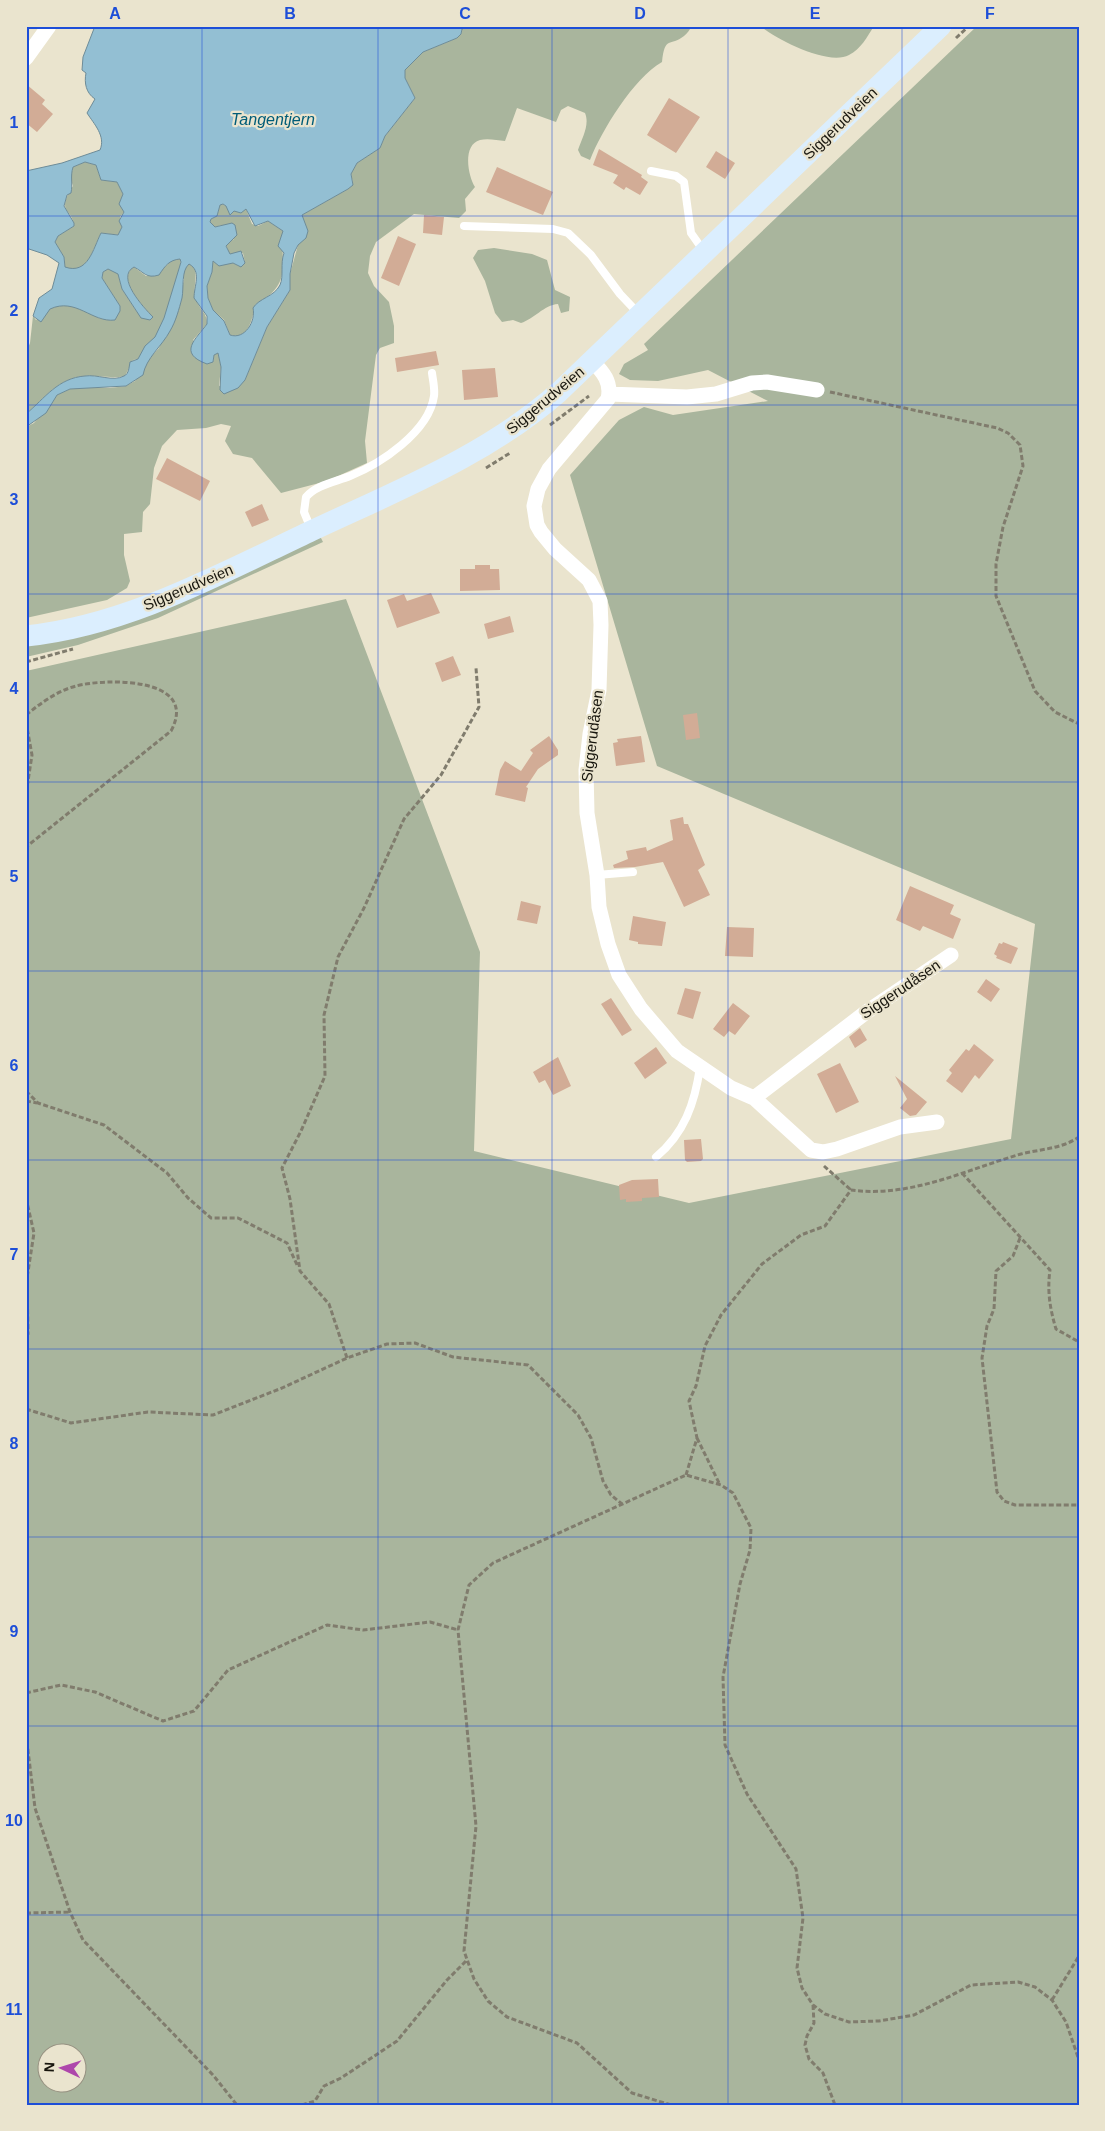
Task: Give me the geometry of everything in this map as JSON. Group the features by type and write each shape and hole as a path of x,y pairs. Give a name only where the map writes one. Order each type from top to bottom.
{"main road":[{"name":"Siggerudveien","path":"26,636 81,625 141,607 216,576 461,460 494,441 545,405 704,252 948,33"}],"street":[{"path":"26,58 49,26"},
{"path":"592,361 608,387 693,397 721,392 752,383 767,382 817,390"},
{"name":"Siggerudåsen","path":"608,387 605,404 549,469 538,489 534,506 537,525 541,532 555,549 589,580 600,602 601,625 598,690 586,770 587,813 599,907 608,944 619,975 641,1009 677,1051 731,1088 754,1098 811,1150"},
{"name":"Siggerudåsen","path":"754,1098 864,1013 951,955"},
{"path":"811,1150 830,1151 900,1126 937,1122"}],"lane":[{"path":"651,171 676,176 684,182 691,233 704,252"},
{"path":"464,226 552,229 568,233 591,255 623,298 639,315"},
{"path":"312,531 304,512 306,497 315,489 377,464 406,441 432,403 434,390 432,373"},
{"path":"596,875 633,872"},
{"path":"656,1157 667,1148 683,1127 693,1100 700,1067"}],"path":[{"path":"948,33 969,26"},
{"path":"550,426 608,387"},
{"path":"817,390 997,428 1008,433 1020,445 1023,466 1003,527 996,564 996,596 1035,691 1055,712 1079,724"},
{"path":"478,472 519,448"},
{"path":"26,662 76,648"},
{"path":"300,1271 290,1199 282,1168 301,1131 325,1076 324,1015 338,957 364,908 404,819 441,775 479,707 476,668"},
{"path":"26,715 46,699 76,686 117,682 143,683 161,691 171,698 177,710 177,721 171,731 26,847"},
{"path":"26,722 32,755 26,794"},
{"path":"26,1091 38,1103"},
{"path":"26,1102 38,1103 104,1125 167,1173 188,1198 212,1218 238,1218 287,1243 300,1271 329,1304 347,1358"},
{"path":"811,1150 825,1168 851,1190 876,1193 921,1187 1022,1154 1067,1145 1079,1137"},
{"path":"962,1173 1050,1270 1048,1286 1050,1311 1056,1329 1079,1342"},
{"path":"721,1485 697,1438 689,1401 696,1386 705,1346 721,1315 762,1264 802,1235 825,1226 851,1190"},
{"path":"26,1198 34,1233 27,1278 28,1334 26,1337"},
{"path":"1020,1238 1013,1256 996,1271 994,1309 987,1326 982,1358 996,1492 1004,1501 1015,1505 1079,1505"},
{"path":"26,1409 71,1423 148,1412 213,1415 282,1388 347,1358 387,1344 415,1343 453,1357 528,1365 578,1416 590,1438 603,1482 611,1495 622,1504"},
{"path":"686,1475 697,1438"},
{"path":"671,2105 632,2093 577,2043 507,2017 488,2001 474,1978 464,1951 476,1826 458,1630 469,1585 493,1563 686,1475 721,1485 733,1493 751,1528 750,1550 740,1584 724,1677 725,1745 747,1794 796,1869 803,1918 797,1968 802,1988 813,2005 825,2014 849,2022 879,2021 914,2015 971,1985 1018,1982 1035,1987 1052,2000 1066,2022 1079,2060"},
{"path":"26,1693 61,1685 96,1692 163,1721 194,1711 228,1670 327,1625 363,1630 430,1622 458,1630"},
{"path":"26,1734 35,1808 70,1912 83,1940 213,2075 237,2105"},
{"path":"26,1913 70,1912"},
{"path":"1052,2000 1079,1956"},
{"path":"302,2105 315,2101 324,2086 341,2078 397,2041 447,1980 467,1960"},
{"path":"813,2005 814,2023 807,2036 805,2045 809,2059 823,2073 835,2105"}],"green space":[{"path":"470,26 692,26 684,36 667,45 662,62 640,80 620,106 602,134 590,160 581,156 578,150 587,122 585,113 568,106 561,110 556,122 517,108 505,141 483,139 474,143 471,148 468,161 470,176 475,187 465,199 466,211 459,218 414,214 376,242 370,256 368,273 374,286 389,302 394,326 394,343 380,348 376,355 365,441 367,463 327,481 281,493 252,458 233,454 225,441 231,426 221,424 206,428 177,430 162,446 154,468 150,504 143,512 142,532 124,534 124,555 130,581 127,588 107,600 26,618 26,427 34,423 57,395 70,389 81,387 110,388 126,386 135,381 147,361 159,348 184,281 184,270 189,263 195,269 196,298 207,320 207,324 193,340 213,362 214,355 218,352 221,367 219,386 245,380 267,327 290,290 290,274 298,245 302,215 348,189 353,183 351,174 357,163 380,148 385,136 415,98 405,78 405,70 423,52 457,38 461,34 462,29"},
{"path":"760,26 874,26 857,49 849,55 829,57 803,50"},
{"path":"977,26 1079,26 1079,2105 26,2105 26,671 346,599 480,952 474,1151 689,1203 1011,1139 1035,924 657,766 570,475 619,420 644,407 673,415 768,401 708,370 658,381 630,380 619,374 624,364 648,350 644,344"},
{"path":"85,162 96,165 101,180 117,182 123,194 120,202 124,212 120,217 122,227 119,235 101,233 89,259 79,268 65,268 64,257 55,242 58,236 74,226 71,216 66,210 65,202 73,186 70,177 73,167"},
{"path":"222,204 241,213 243,208 246,209 252,224 258,226 268,221 283,231 283,264 280,281 268,297 256,304 249,326 246,331 237,336 230,335 224,320 213,310 208,298 207,286 214,261 217,264 233,263 239,266 245,263 243,253 229,254 226,244 234,239 222,225 215,227 210,222 211,219 217,216"},
{"path":"494,248 532,254 547,260 555,290 570,297 569,311 561,313 558,304 548,307 521,323 513,320 502,322 495,313 485,281 473,258 478,250"},
{"path":"181,259 171,299 159,331 138,359 133,360 125,376 85,376 67,381 52,390 26,414 26,353 30,343 33,316 36,320 52,308 64,305 77,307 101,319 120,306 102,278 103,272 108,269 115,270 118,274 122,289 137,312 151,315 132,291 129,284 129,272 134,267 146,276 155,276 172,260"},
{"path":"320,536 323,542 158,618 78,645 26,657 26,646"}],"water":[{"name":"Tangentjern","path":"95,26 470,26 462,29 461,34 457,38 423,52 405,70 405,78 415,98 385,136 380,148 357,163 351,174 353,185 302,215 308,231 306,238 298,245 294,253 290,274 290,290 267,327 245,380 238,388 224,394 220,390 221,367 218,353 214,355 213,362 207,364 198,360 191,350 194,340 207,324 207,316 194,298 196,275 193,267 189,264 186,267 182,298 174,323 147,363 143,375 126,386 70,389 57,395 46,413 26,427 26,414 59,385 85,376 120,378 127,374 130,362 138,359 145,346 155,337 164,318 181,262 180,259 170,262 159,275 155,276 148,276 134,267 129,272 129,285 138,300 153,317 150,320 141,318 122,289 118,274 108,269 103,272 102,278 120,306 120,311 115,320 99,318 68,306 50,309 41,322 33,316 39,298 52,289 59,263 47,255 26,248 26,171 62,163 100,150 100,135 87,113 95,99 86,88 86,73 82,70 83,57","holes":["85,162 96,165 101,180 117,182 123,194 119,204 124,212 119,221 122,227 118,235 101,233 89,259 84,264 73,268 65,267 64,257 55,242 58,236 74,226 64,206 67,195 71,193 73,167","223,204 230,215 234,211 241,213 246,209 255,226 268,221 283,231 278,246 284,253 280,285 253,308 251,324 245,332 235,336 230,335 224,321 213,310 208,298 207,286 212,272 213,261 219,266 233,263 241,267 245,263 241,251 230,254 226,246 237,235 235,225 232,223 215,227 210,222 211,219 217,216 220,205"]}],"building":[{"path":"26,84 45,100 42,104 53,114 37,132 26,123"},
{"path":"669,98 700,117 676,153 647,135"},
{"path":"599,149 642,175 641,177 648,182 640,195 626,187 624,190 613,183 618,175 593,165"},
{"path":"716,151 735,163 725,179 706,167"},
{"path":"497,167 553,192 543,215 486,192"},
{"path":"424,215 444,217 442,235 423,233"},
{"path":"398,236 416,244 399,286 381,278"},
{"path":"436,351 439,365 397,372 395,358"},
{"path":"495,368 498,397 464,400 462,370"},
{"path":"167,458 210,481 200,501 156,479"},
{"path":"262,504 269,520 252,527 245,512"},
{"path":"475,565 490,565 490,569 499,569 500,590 460,591 460,569 475,569"},
{"path":"431,593 440,613 397,628 387,600 404,594 407,601"},
{"path":"510,616 514,632 488,639 484,624"},
{"path":"453,656 461,675 442,682 435,663"},
{"path":"697,713 700,738 686,740 683,715"},
{"path":"549,736 558,750 558,755 538,769 526,787 528,788 525,802 495,795 500,770 505,761 521,771 533,753 530,750"},
{"path":"641,736 645,762 616,766 613,743 618,742 617,739"},
{"path":"683,817 684,824 688,824 705,865 698,870 710,895 684,907 663,862 635,867 614,868 613,865 628,859 626,851 646,847 647,851 673,840 670,820"},
{"path":"910,886 954,905 950,914 961,919 953,939 923,926 920,931 896,920"},
{"path":"521,901 541,906 537,924 517,920"},
{"path":"633,916 666,922 662,946 638,944 638,942 629,940"},
{"path":"727,927 754,928 753,957 725,956"},
{"path":"1003,942 1018,948 1011,964 996,958 997,956 994,954 999,943 1002,944"},
{"path":"986,979 1000,989 991,1002 977,992"},
{"path":"685,988 701,992 693,1019 677,1014"},
{"path":"611,998 632,1030 622,1036 601,1004"},
{"path":"733,1003 750,1016 735,1035 729,1031 724,1037 713,1029"},
{"path":"860,1028 867,1040 855,1048 849,1037"},
{"path":"974,1044 994,1060 979,1079 975,1075 962,1093 946,1081 952,1073 949,1070 966,1049 969,1051"},
{"path":"656,1047 667,1063 645,1079 634,1063"},
{"path":"558,1057 571,1086 553,1095 545,1080 539,1083 533,1072"},
{"path":"840,1063 859,1102 836,1113 817,1074"},
{"path":"895,1076 927,1102 916,1115 910,1116 900,1108 907,1099"},
{"path":"701,1139 703,1159 701,1161 687,1162 685,1160 684,1140"},
{"path":"658,1179 659,1197 642,1198 642,1201 626,1202 626,1199 620,1200 619,1185 632,1180"}]}
